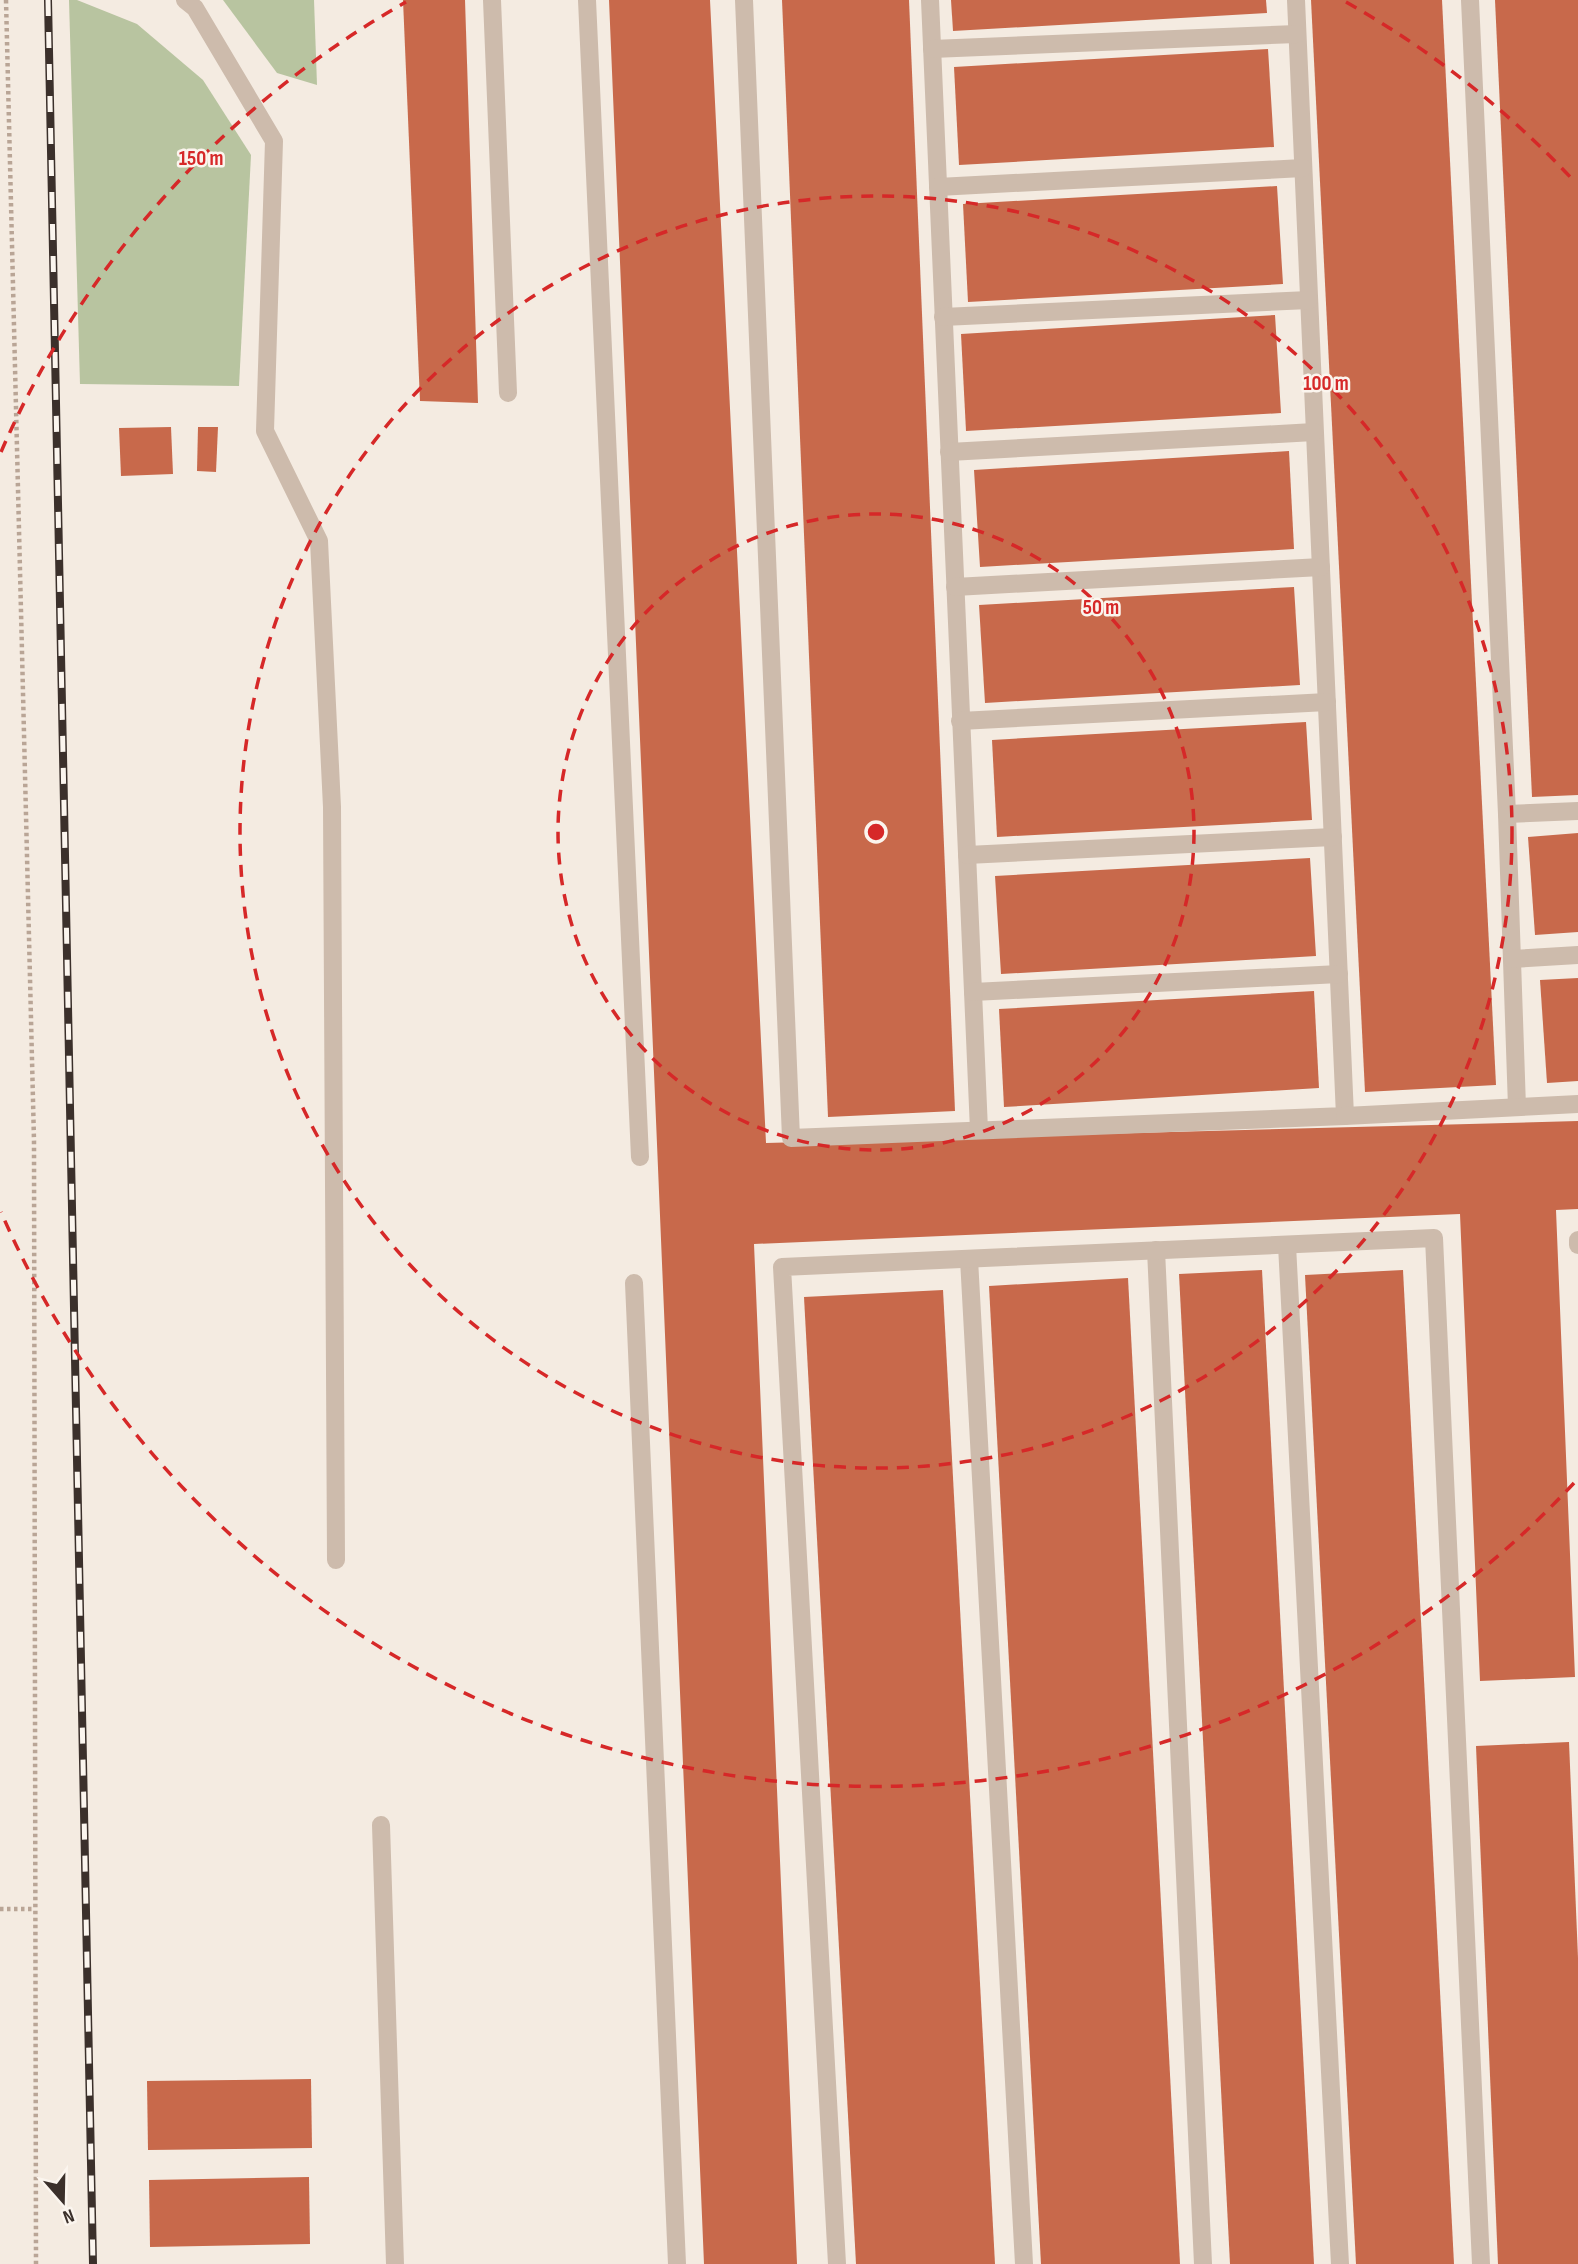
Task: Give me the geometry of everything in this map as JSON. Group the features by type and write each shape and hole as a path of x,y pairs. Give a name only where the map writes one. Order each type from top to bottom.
{"lane":[{"path":"185,0 195,8 274,141 265,431 319,541 332,807 336,1560"},
{"path":"492,0 508,393"},
{"path":"587,0 640,1157"},
{"path":"744,0 791,1138 1578,1104"},
{"path":"930,0 979,1130"},
{"path":"1296,0 1345,1116"},
{"path":"1470,0 1507,814 1517,1107"},
{"path":"932,49 1297,34"},
{"path":"938,187 1303,169"},
{"path":"943,317 1309,300"},
{"path":"949,452 1314,432"},
{"path":"955,587 1321,567"},
{"path":"960,721 1327,702"},
{"path":"1507,814 1578,810"},
{"path":"967,855 1333,836"},
{"path":"1512,959 1578,956"},
{"path":"973,992 1339,974"},
{"path":"837,2264 782,1267 1434,1238 1481,2264"},
{"path":"1287,1245 1340,2264"},
{"path":"1156,1250 1203,2264"},
{"path":"969,1259 1024,2264"},
{"path":"634,1283 677,2264"},
{"path":"382,1825 396,2264"}],"path":[{"path":"6,0 34,1140 36,2264"},
{"path":"0,1909 35,1909"}],"green space":[{"path":"69,0 77,0 137,24 203,80 251,155 239,386 80,384"},
{"path":"223,0 314,0 317,85 277,73"}],"building":[{"path":"403,0 465,0 478,403 420,401"},
{"path":"609,0 710,0 766,1143 1578,1121 1578,1209 1556,1210 1575,1677 1480,1681 1460,1214 754,1244 797,2264 704,2264"},
{"path":"782,0 909,0 955,1111 828,1117"},
{"path":"951,0 1266,0 1267,13 953,31"},
{"path":"1311,0 1442,0 1496,1085 1365,1092"},
{"path":"1495,0 1578,0 1578,795 1532,797"},
{"path":"1268,49 1274,147 959,165 954,67"},
{"path":"1277,186 1283,284 968,302 963,204"},
{"path":"1275,315 1281,413 966,431 961,334"},
{"path":"171,427 173,474 121,476 119,428"},
{"path":"198,427 218,427 216,472 197,471"},
{"path":"1289,451 1294,549 980,567 974,470"},
{"path":"1294,587 1300,685 985,703 979,605"},
{"path":"1306,722 1312,820 997,837 992,740"},
{"path":"1578,833 1578,932 1535,935 1528,837"},
{"path":"1310,858 1316,956 1001,974 995,876"},
{"path":"1578,978 1578,1081 1547,1083 1540,980"},
{"path":"1314,991 1319,1088 1004,1107 999,1009"},
{"path":"1262,1270 1314,2264 1230,2264 1179,1274"},
{"path":"1403,1270 1454,2264 1356,2264 1305,1275"},
{"path":"1128,1278 1180,2264 1041,2264 989,1286"},
{"path":"943,1290 995,2264 856,2264 804,1297"},
{"path":"1569,1742 1578,1958 1578,2264 1498,2264 1476,1746"},
{"path":"311,2079 312,2148 148,2150 147,2081"},
{"path":"309,2177 310,2244 150,2247 149,2180"}],"railway":[{"path":"48,0 93,2264"}]}
